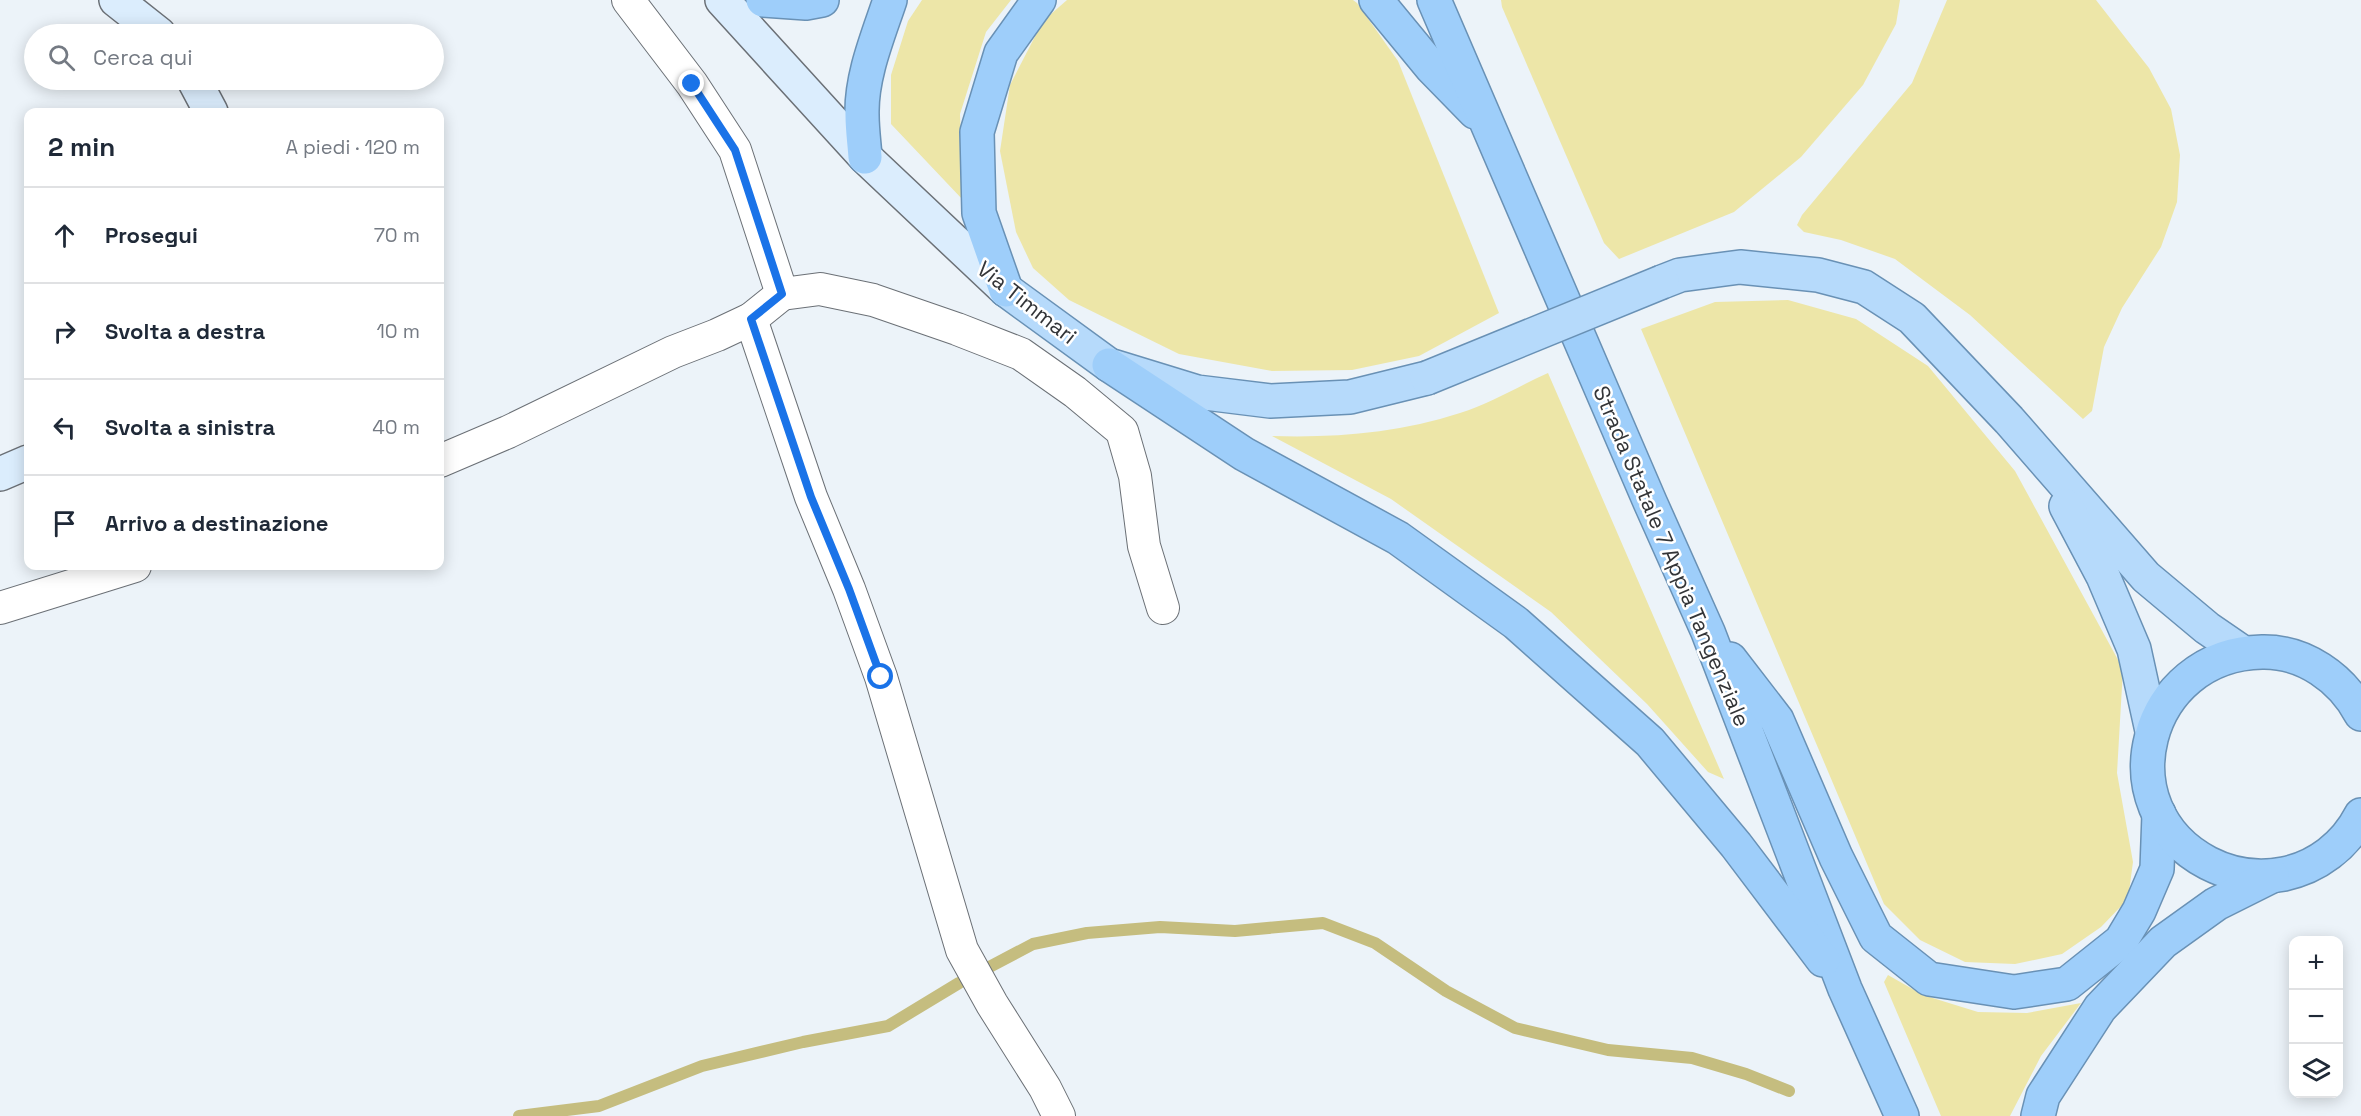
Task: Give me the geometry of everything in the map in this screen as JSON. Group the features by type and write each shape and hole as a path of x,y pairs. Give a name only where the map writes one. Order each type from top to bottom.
{"highway":[{"path":"763,0 806,3 822,0"},
{"path":"865,157 861,114 863,90 874,47 890,0"},
{"path":"1006,290 979,213 977,132 1001,53 1039,0"},
{"path":"1376,0 1432,68 1490,129"},
{"name":"Strada Statale 7 Appia Tangenziale","path":"1434,0 1708,632 1845,989 1902,1116"},
{"path":"1109,365 1244,454 1398,538 1516,622 1650,742 1736,845 1845,989"},
{"path":"1708,632 1777,720 1836,857 1875,937 1929,979 2014,992 2067,984 2121,941 2139,911 2157,869 2159,814"},
{"path":"2272,876 2236,873 2218,868 2194,856 2174,837 2159,814 2150,788 2148,759 2152,731 2165,703 2186,679 2212,662 2242,652 2274,652 2304,660 2331,675 2353,699 2361,714"},
{"path":"2038,1116 2043,1096 2100,1008 2163,942 2216,904 2272,876 2295,871 2317,862 2342,843 2361,815"},
{"path":"2317,862 2361,861"}],"main road":[{"path":"116,0 146,24"},
{"name":"Via Timmari","path":"722,0 865,157 1006,290 1109,365 1197,392 1270,401 1350,398 1427,378 1680,275 1740,267 1818,276 1864,287 1912,318 2009,420"},
{"path":"199,90 209,108"},
{"path":"2009,420 2146,577 2207,628 2242,652"},
{"path":"2009,420 2065,505 2103,576 2134,649 2152,731"},
{"path":"0,474 24,464"}],"street":[{"path":"628,0 692,84 735,150 782,294"},
{"path":"444,459 508,432 673,352 751,319 782,294 820,289 884,304 1021,354 1075,392 1122,431 1135,476 1144,546 1163,608"},
{"path":"751,319 811,497 849,589 881,677 962,950 1045,1088 1059,1116"},
{"path":"0,608 122,570"}],"shaded area":[{"path":"922,0 1011,0 986,32 960,114 963,200 891,124 891,75 908,21"},
{"path":"1067,0 1353,0 1398,61 1499,313 1419,356 1352,370 1272,371 1179,354 1069,300 1033,268 1016,232 1000,151 1010,85 1043,21"},
{"path":"1501,0 1900,0 1896,24 1863,85 1801,157 1734,212 1619,259 1604,243 1502,7"},
{"path":"1947,0 2096,0 2149,68 2171,109 2180,155 2177,202 2161,247 2122,308 2104,347 2092,411 2083,419 1970,315 1895,259 1841,240 1804,232 1797,225 1802,215 1912,83"},
{"path":"1788,300 1856,319 1928,366 2015,471 2123,669 2117,773 2133,862 2128,899 2101,927 2062,954 2015,964 1965,962 1920,940 1884,904 1641,329 1715,302"},
{"path":"1548,373 1724,779 1708,772 1647,704 1551,612 1391,499 1272,436 1367,433 1437,420 1493,400"},
{"path":"1888,975 1923,995 1978,1012 2027,1013 2081,1003 2041,1056 2010,1116 1941,1116 1884,982"}],"waterway":[{"path":"519,1116 599,1106 702,1066 803,1042 888,1026 959,983 1033,944 1087,933 1160,927 1235,931 1323,923 1375,943 1446,991 1515,1028 1608,1050 1692,1058 1746,1074 1789,1091"}],"route":[{"path":"692,84 735,150 755,208 782,294 751,319 811,497 849,589 881,677"}]}
